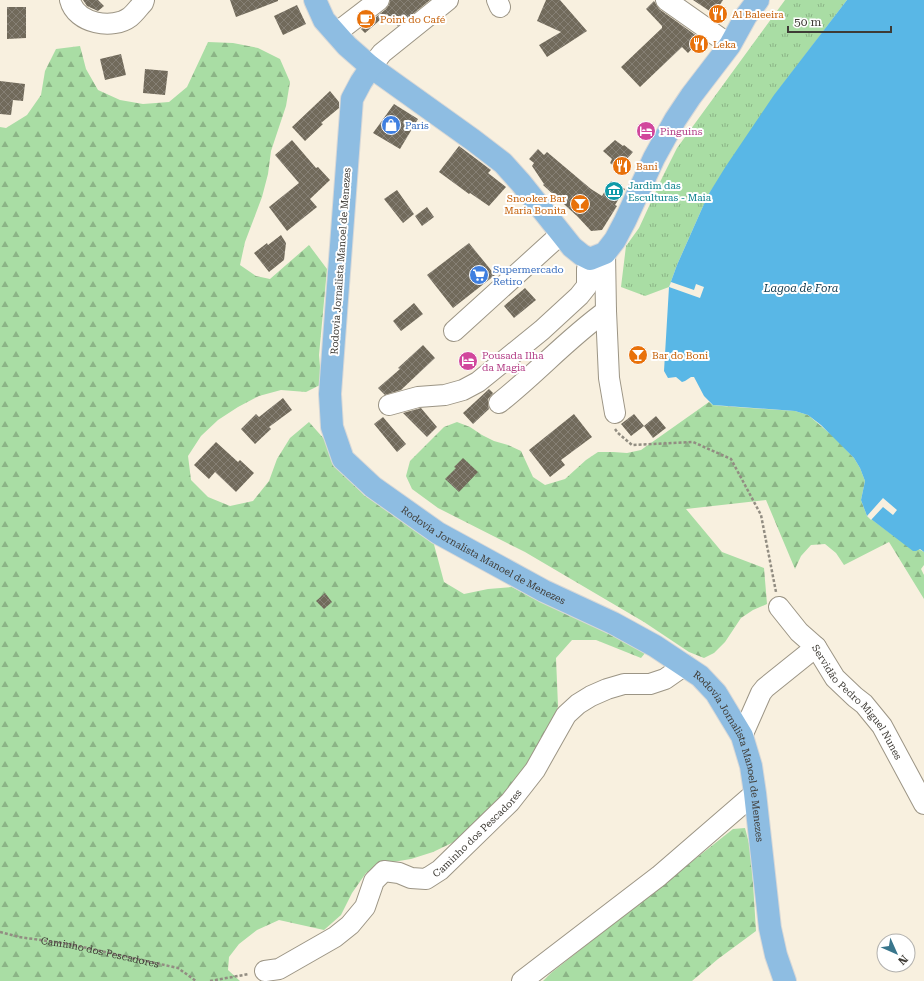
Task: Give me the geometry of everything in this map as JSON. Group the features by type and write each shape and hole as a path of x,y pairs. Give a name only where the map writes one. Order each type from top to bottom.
{"main road":[{"path":"315,0 324,20 347,46 371,67 503,163 522,183 572,247 582,256 598,256 625,221 654,158 676,120 691,96 730,45 746,16 758,0"},
{"name":"Rodovia Jornalista Manoel de Menezes","path":"371,67 352,99 333,350 330,394 332,427 343,459 373,487 438,533 544,591 613,623 655,646 700,676 716,693 742,736 751,766 770,928 776,955 785,981"}],"lane":[{"path":"70,0 72,6 83,17 98,23 114,24 130,17 144,0"},
{"path":"336,33 379,0"},
{"path":"371,67 382,53 448,0"},
{"path":"666,0 730,45"},
{"path":"454,331 561,234"},
{"path":"598,256 606,311 609,378 615,413"},
{"path":"389,405 418,397 444,395 463,390 478,382 547,325 579,296 587,286 588,269 598,256"},
{"path":"499,404 587,324 606,311"},
{"name":"Servidão Pedro Miguel Nunes","path":"779,607 799,632 816,647 835,678 855,698 864,704 882,726 924,804"},
{"path":"742,736 761,693 765,688 816,647"},
{"name":"Caminho dos Pescadores","path":"265,971 279,969 335,937 350,925 365,907 374,881 384,872 399,873 411,878 426,879 440,870 510,802 535,770 566,715 578,704 607,689 624,684 650,684 665,679 685,665"},
{"path":"522,981 659,876 755,793"}],"path":[{"path":"615,413 608,419 618,433 632,445 693,442 731,459 761,515 779,607"},
{"name":"Caminho dos Pescadores","path":"0,932 19,937 69,944 178,968 196,981"},
{"path":"210,981 265,971"}],"green space":[{"path":"785,0 847,0 777,92 708,195 677,265 669,287 645,296 621,287 626,246 639,228 677,148"},
{"path":"208,42 233,43 258,48 280,59 290,82 286,106 271,151 268,174 262,197 245,242 240,265 256,276 270,279 309,245 327,269 319,355 320,385 306,392 281,390 259,396 218,420 201,436 188,456 191,480 208,497 230,506 253,501 269,481 277,459 290,438 309,422 325,440 332,462 365,496 411,522 432,537 444,582 464,594 488,589 512,587 533,598 594,623 646,652 641,658 596,640 572,640 556,658 558,706 551,728 535,757 491,810 456,841 433,852 411,859 387,863 366,873 352,893 341,915 324,930 279,920 257,930 239,944 229,957 228,970 240,981 0,981 0,127 6,128 27,115 41,95 45,71 56,49 80,46 86,69 98,90 120,100 143,104 169,102 187,87"},
{"path":"709,402 713,405 722,406 795,411 808,415 834,437 854,458 860,468 865,481 861,500 867,516 894,536 924,552 924,565 921,569 924,575 924,599 889,542 844,565 836,553 825,544 811,545 801,556 795,569 766,500 686,509 722,552 764,568 767,604 753,610 741,618 725,642 714,653 704,658 689,652 644,622 525,552 438,508 412,489 406,476 410,461 444,427 457,422 470,427 494,441 521,451 533,477 545,485 565,479 586,460 598,452 627,453 641,450"},
{"path":"745,828 751,851 756,931 718,959 692,981 543,981 551,973 733,829"}],"water":[{"name":"Lagoa de Fora","path":"847,0 924,0 924,552 920,549 913,551 867,516 861,500 865,481 860,468 854,458 821,425 808,415 795,411 713,405 704,396 694,377 682,382 676,377 668,378 664,371 669,287 677,265 708,195 774,95"}],"pier":[{"path":"671,282 694,290 696,284 704,287 700,298 669,287"},
{"path":"883,498 897,510 893,515 883,507 871,520 867,516"}],"building":[{"path":"83,0 98,0 104,6 98,11 87,6"},
{"path":"230,0 278,0 278,1 236,17"},
{"path":"390,0 430,0 398,26 387,14 365,33 361,29 386,9"},
{"path":"546,0 560,0 587,31 547,57 539,45 561,32 537,21"},
{"path":"693,0 723,0 714,14"},
{"path":"654,1 659,9 701,39 688,53 682,47 640,87 621,67 662,28 662,26 646,9"},
{"path":"297,5 306,24 283,35 274,16"},
{"path":"7,7 26,7 26,38 7,39"},
{"path":"121,54 126,75 105,80 100,59"},
{"path":"145,69 168,71 165,95 143,93"},
{"path":"0,81 25,84 23,101 13,100 11,115 0,114"},
{"path":"330,91 339,102 339,108 321,123 323,124 305,141 292,127"},
{"path":"394,104 418,119 400,149 373,133"},
{"path":"292,140 316,168 318,167 330,180 310,199 317,207 287,231 269,207 299,183 275,155"},
{"path":"615,140 633,152 618,169 610,163 612,159 603,151"},
{"path":"459,146 491,170 488,173 506,187 489,206 470,193 469,194 439,172"},
{"path":"538,149 544,155 547,152 591,189 602,196 611,181 625,189 615,205 617,206 602,230 591,231 543,185 544,184 532,166 534,163 529,159"},
{"path":"397,190 414,214 403,223 384,199"},
{"path":"427,207 434,217 422,226 415,216"},
{"path":"281,235 286,243 284,260 269,272 254,253"},
{"path":"469,243 495,275 453,308 427,275"},
{"path":"525,288 536,300 514,318 504,306"},
{"path":"414,303 423,314 401,331 393,321"},
{"path":"423,345 435,358 401,390 385,395 378,388 400,369 398,368"},
{"path":"489,389 493,393 488,399 489,409 473,424 463,413"},
{"path":"283,398 292,410 269,427 271,429 255,444 241,429 256,414 259,417"},
{"path":"421,408 437,427 427,437 403,413"},
{"path":"574,414 592,437 561,460 565,465 550,477 529,450"},
{"path":"634,414 644,426 631,436 621,424"},
{"path":"656,416 666,428 653,438 644,426"},
{"path":"383,417 406,444 397,452 374,424"},
{"path":"216,442 238,462 240,460 254,473 236,492 215,472 209,479 194,465"},
{"path":"463,458 478,472 459,492 445,479"},
{"path":"325,593 332,602 324,609 316,601"}],"place":[{"name":"Al Baleeira","path":"718,14"},
{"name":"Point do Café","path":"366,19"},
{"name":"Leka","path":"699,44"},
{"name":"Paris","path":"391,125"},
{"name":"Pinguins","path":"646,131"},
{"name":"Bani","path":"622,166"},
{"name":"Jardim das Esculturas - Maia","path":"614,191"},
{"name":"Snooker Bar Maria Bonita","path":"580,204"},
{"name":"Supermercado Retiro","path":"479,275"},
{"name":"Bar do Boni","path":"638,355"},
{"name":"Pousada Ilha da Magia","path":"468,361"}]}
